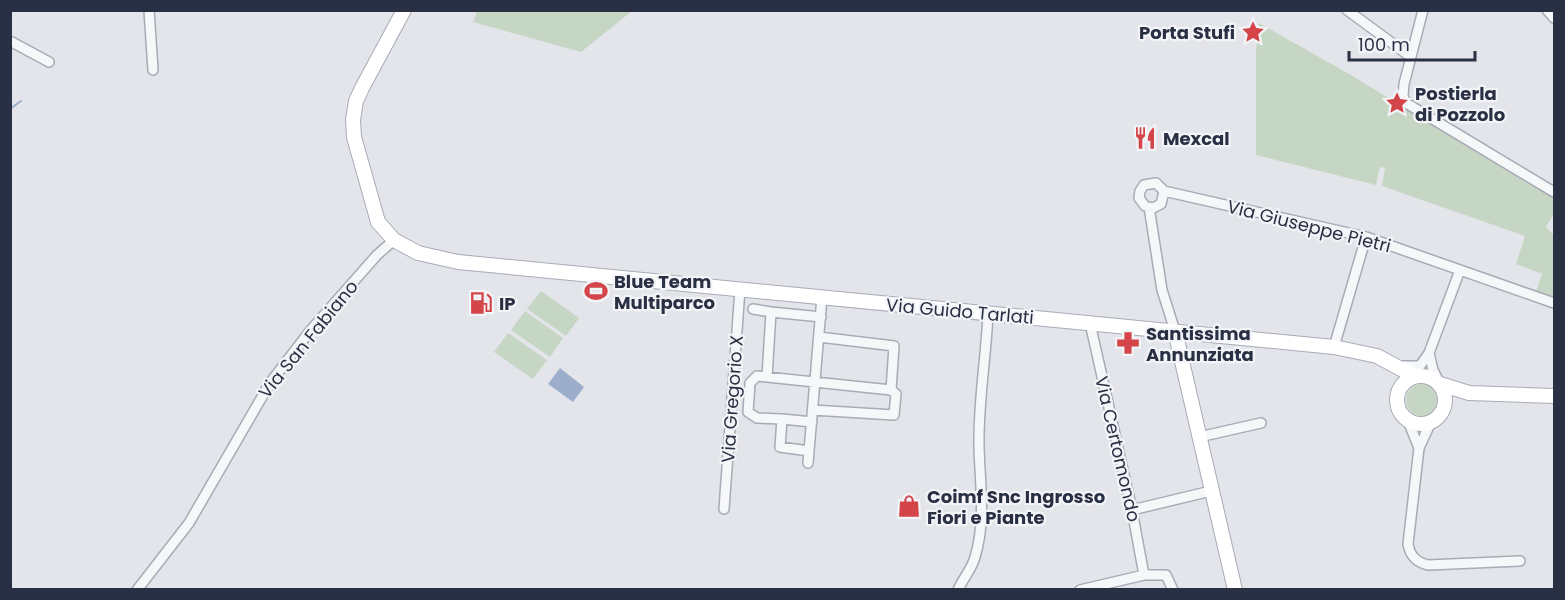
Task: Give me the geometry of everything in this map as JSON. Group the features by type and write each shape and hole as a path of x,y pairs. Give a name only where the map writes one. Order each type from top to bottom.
{"main road":[{"path":"404,10 362,88 356,101 353,120 354,137 378,222 394,240 418,253 458,262 526,268 603,283 659,288 700,285"},
{"name":"Via Guido Tarlati","path":"526,268 1334,347 1369,354 1391,364 1417,371"},
{"path":"603,283 604,280 660,281"},
{"path":"1174,331 1235,590"},
{"path":"1391,364 1400,388 1398,409 1408,421 1423,424 1431,422 1437,419 1444,408 1469,393"},
{"path":"1400,388 1417,371 1440,384 1469,393 1554,396"},
{"path":"1440,384 1444,392 1444,408"}],"street":[{"path":"149,10 153,70"},
{"path":"1347,10 1411,57"},
{"path":"1548,10 1554,18"},
{"path":"1422,12 1403,90 1406,103 1554,192"},
{"path":"10,41 48,62"},
{"name":"Via Giuseppe Pietri","path":"1149,207 1139,198 1141,188 1147,183 1156,183 1164,191 1366,237 1554,303"},
{"path":"1164,191 1165,196 1161,204 1149,207 1162,290 1174,331"},
{"path":"1334,347 1366,237"},
{"name":"Via San Fabiano","path":"137,590 189,523 270,383 310,331 377,255 394,240"},
{"path":"1417,371 1429,353 1460,270"},
{"name":"Via Gregorio X","path":"724,509 740,289"},
{"path":"808,463 822,297"},
{"path":"753,309 821,317"},
{"path":"767,377 771,312"},
{"path":"958,590 972,567 976,555 982,508 979,447 988,314"},
{"name":"Via Certomondo","path":"1090,323 1132,510 1144,575"},
{"path":"819,337 894,346 891,390"},
{"path":"1429,353 1433,370 1440,384"},
{"path":"812,422 757,418 748,412 750,383 757,376 891,390 896,394 894,414 813,410"},
{"path":"782,419 780,447 809,451"},
{"path":"1408,421 1419,448"},
{"path":"1431,422 1419,448 1408,544 1414,558 1428,565 1520,561"},
{"path":"1199,437 1261,423"},
{"path":"1132,510 1212,491"},
{"path":"1080,590 1144,575 1166,575 1173,590"}],"green space":[{"path":"478,10 632,11 581,52 473,22"},
{"path":"1259,23 1344,71 1554,198 1554,214 1546,227 1554,235 1554,298 1536,291 1542,274 1516,264 1525,236 1382,186 1385,168 1380,167 1376,185 1256,155 1256,52"},
{"path":"541,291 579,318 566,336 527,309"},
{"path":"525,311 563,338 550,357 511,330"},
{"path":"508,333 547,360 533,379 494,352"},
{"path":"1422,384 1433,389 1438,400 1433,411 1422,416 1411,411 1406,400 1411,389"}],"water":[{"path":"560,368 584,387 573,402 548,384"}],"waterway":[{"path":"10,109 21,101"}],"place":[{"name":"Porta Stufi","path":"1253,32"},
{"name":"Postierla di Pozzolo","path":"1397,103"},
{"name":"Mexcal","path":"1145,138"},
{"name":"Blue Team Multiparco","path":"596,291"},
{"name":"IP","path":"481,303"},
{"name":"Santissima Annunziata","path":"1128,343"},
{"name":"Coimf Snc Ingrosso Fiori e Piante","path":"909,506"}]}
